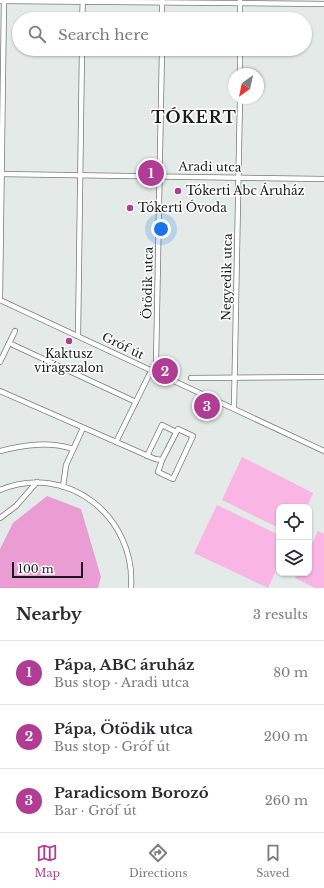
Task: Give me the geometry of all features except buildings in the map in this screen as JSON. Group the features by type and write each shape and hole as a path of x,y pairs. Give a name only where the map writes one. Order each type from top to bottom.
{"street":[{"path":"82,12 83,0"},
{"path":"0,297 2,1 240,1 324,4"},
{"path":"162,1 162,12"},
{"path":"240,1 240,12"},
{"path":"78,336 82,56"},
{"name":"Ötödik utca","path":"116,442 151,371 156,364 162,56"},
{"path":"240,56 240,68"},
{"name":"Negyedik utca","path":"234,408 240,104"},
{"name":"Aradi utca","path":"1,174 324,178"},
{"name":"Gróf út","path":"0,300 324,451"},
{"path":"0,362 15,331"},
{"path":"9,343 136,402"},
{"path":"191,378 324,377"},
{"path":"0,391 147,456 162,460"},
{"path":"147,456 162,425 176,432"},
{"path":"63,487 66,465 83,428"},
{"path":"178,428 193,436 173,479 158,472 162,460 178,428"},
{"path":"0,451 37,444 55,444 73,449"},
{"path":"0,490 26,482 37,482 63,487 89,498 111,519 119,531 130,560 131,588"},
{"path":"0,518 16,506 37,482"}],"shaded area":[{"path":"242,457 313,493 308,504 276,504 276,527 222,500"},
{"path":"47,496 81,509 101,577 98,588 0,588 0,549 13,523"},
{"path":"217,505 276,534 276,571 268,588 194,553"},
{"path":"318,531 324,534 324,588 315,588 295,578 296,576 312,576 312,544"}],"place":[{"name":"Pápa, ABC áruház","path":"151,173"},
{"name":"Tókerti Abc Áruház","path":"178,191"},
{"name":"Tókerti Óvoda","path":"130,208"},
{"name":"Kaktusz virágszalon","path":"69,341"},
{"name":"Pápa, Ötödik utca","path":"165,371"},
{"name":"Paradicsom Borozó","path":"207,406"}],"district":[{"name":"TÓKERT","path":"194,117"}]}
